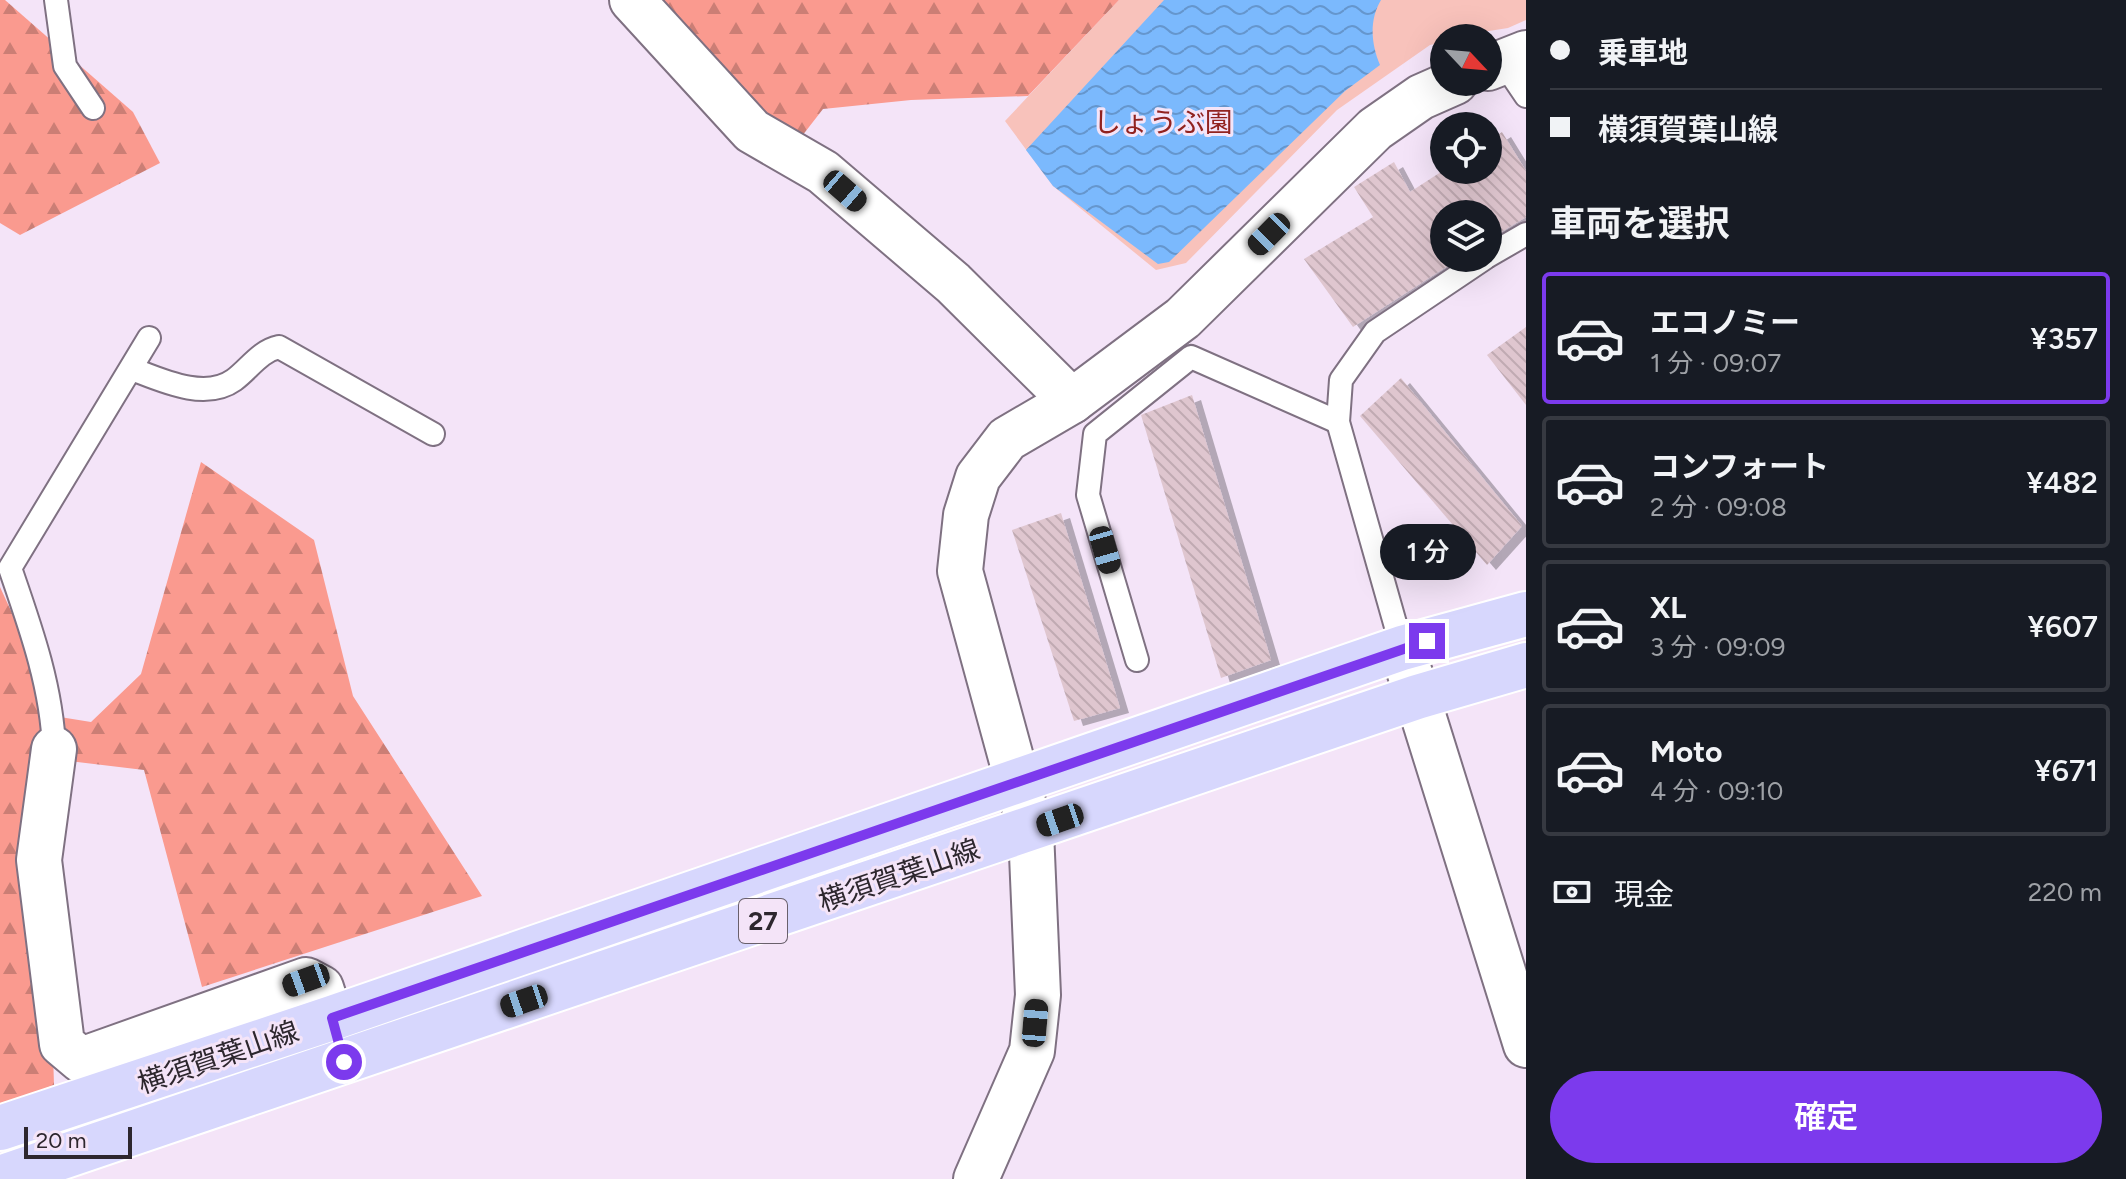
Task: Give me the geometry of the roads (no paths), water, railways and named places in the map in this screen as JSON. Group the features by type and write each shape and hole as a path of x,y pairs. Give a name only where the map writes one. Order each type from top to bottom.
{"main road":[{"name":"横須賀葉山線","path":"0,1128 332,1018 1402,648 1526,614"},
{"name":"横須賀葉山線","path":"0,1178 1031,831 1417,697 1526,665"}],"street":[{"path":"632,0 752,131 823,172 953,283 1072,401"},
{"path":"976,1179 1032,1051 1038,995 1031,831 960,571 966,515 978,477 1007,439 1072,401 1183,318 1375,129 1430,93"},
{"path":"1402,648 1526,1045"},
{"path":"54,749 39,860 62,1044 81,1060 306,980 321,988 344,1062"}],"lane":[{"path":"56,0 65,66 93,108"},
{"path":"1502,248 1526,234"},
{"path":"1402,648 1338,422 1341,380 1375,332 1465,272"},
{"path":"54,749 53,728 33,633 10,568 149,338"},
{"path":"132,369 187,390 231,382 268,349 279,347 433,434"},
{"path":"1137,660 1088,495 1095,434 1191,357 1338,422"}],"water":[{"name":"しょうぶ園","path":"1164,0 1381,0 1373,32 1380,65 1345,91 1169,262 1158,264 1053,186 1026,150"}]}
